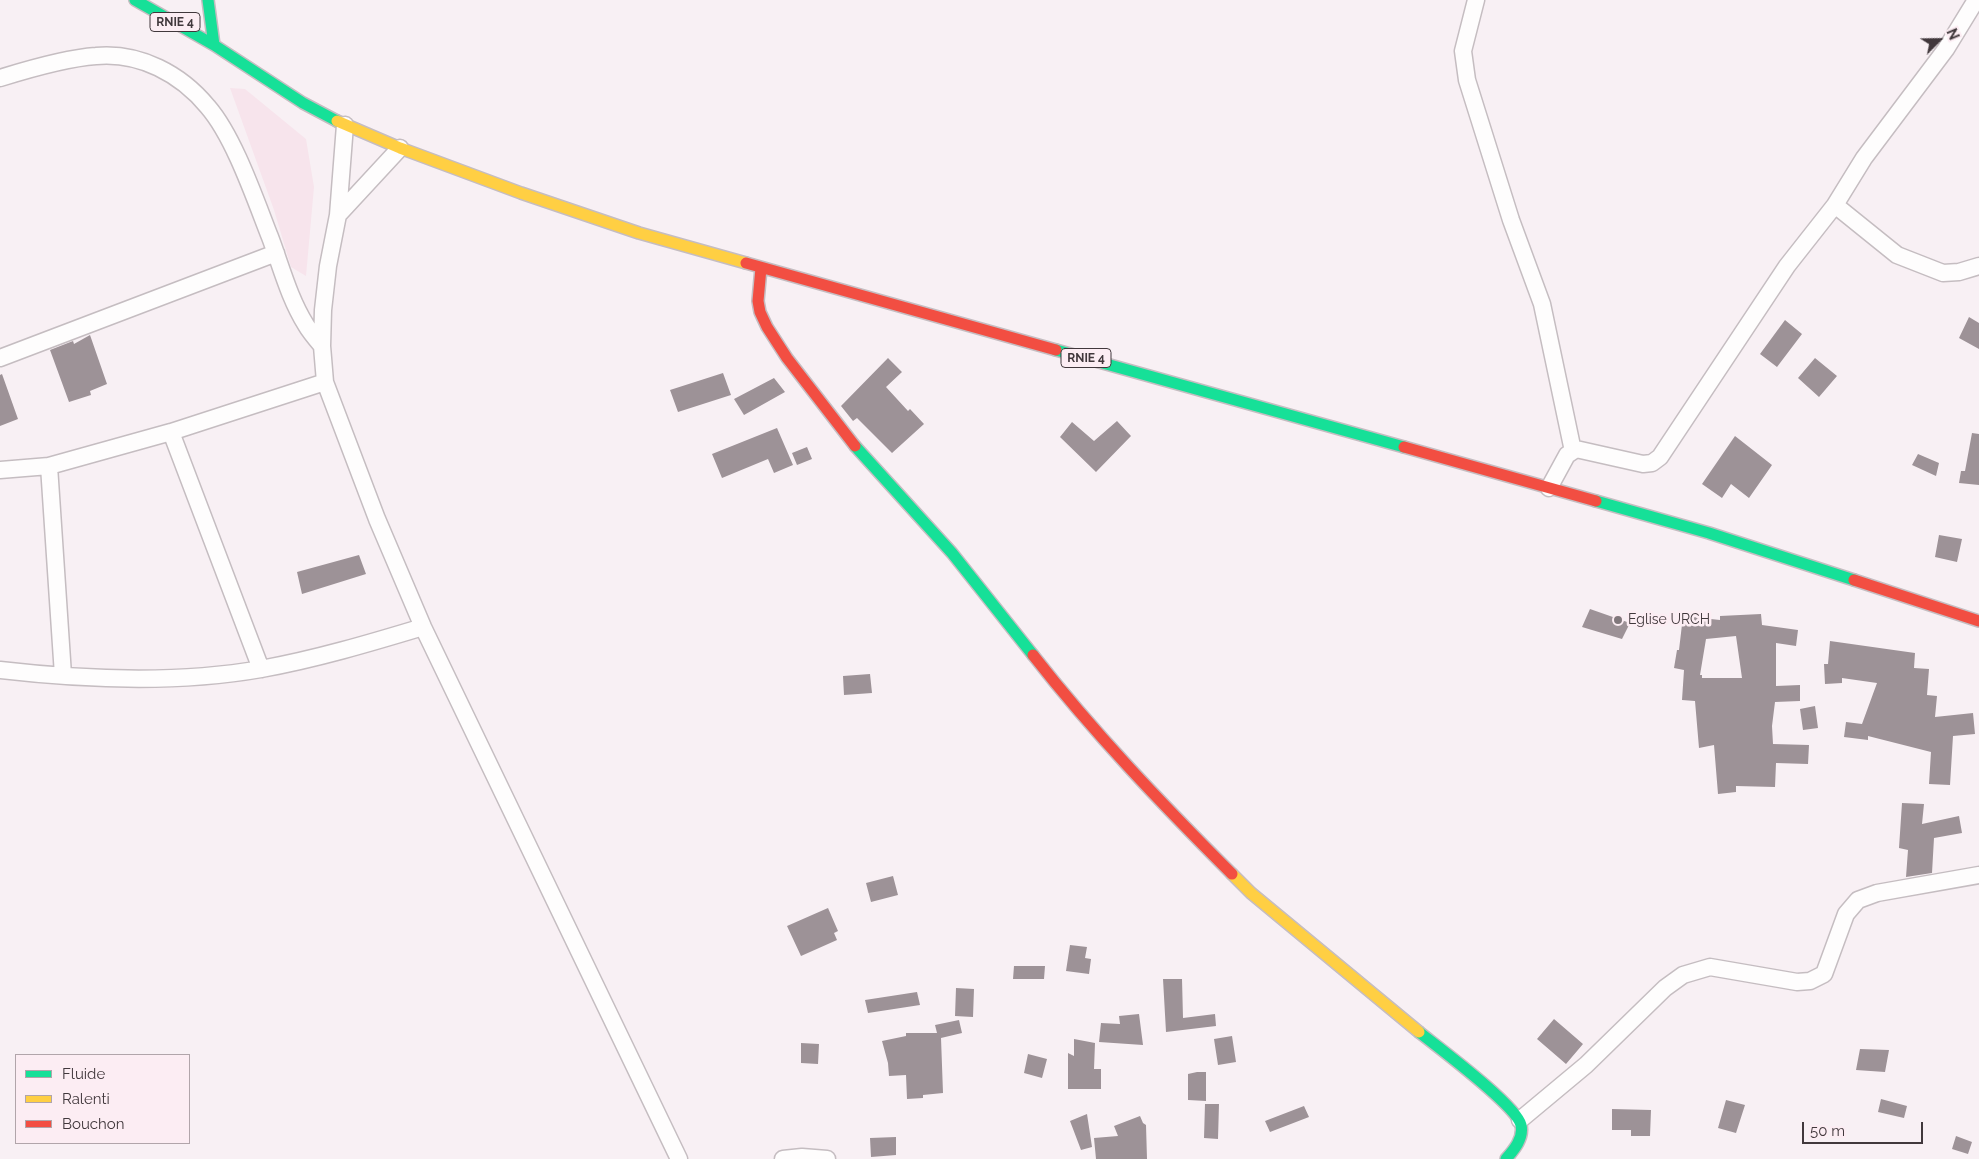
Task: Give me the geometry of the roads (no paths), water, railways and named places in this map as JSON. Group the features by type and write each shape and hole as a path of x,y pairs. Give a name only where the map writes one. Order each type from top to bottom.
{"main road":[{"name":"RNIE 4","path":"135,0 214,45 296,98 345,125 400,148 520,193 629,230 1709,533 1979,622"},
{"name":"RNIE 4","path":"208,0 214,45"},
{"path":"761,268 758,301 760,312 767,327 792,365 851,440 952,553 1062,692 1147,788 1251,893 1489,1089 1520,1120 1522,1128 1520,1139 1506,1159"}],"street":[{"path":"1476,0 1463,51 1466,80 1511,220 1542,304 1573,451"},
{"path":"1549,488 1567,455 1580,449 1643,464 1652,463 1660,457 1787,266 1835,205 1864,158 1946,49 1976,0"},
{"path":"0,78 65,61 96,56 121,57 149,62 175,75 209,107 232,145 293,300 306,324 322,346"},
{"path":"345,125 338,215 328,266 322,346 325,382 377,519 423,628 679,1159"},
{"path":"338,215 400,148"},
{"path":"1835,205 1897,256 1943,274 1971,270 1979,266"},
{"path":"0,358 276,253"},
{"path":"0,470 49,466 170,432 325,382"},
{"path":"170,432 261,669"},
{"path":"49,466 63,675"},
{"path":"0,670 122,679 195,676 261,669 423,628"},
{"path":"1520,1120 1586,1065 1665,988 1683,975 1710,967 1796,982 1810,982 1824,974 1846,914 1858,900 1878,893 1979,875"},
{"path":"782,1159 827,1159"}],"place":[{"name":"Eglise URCH","path":"1618,620"}]}
